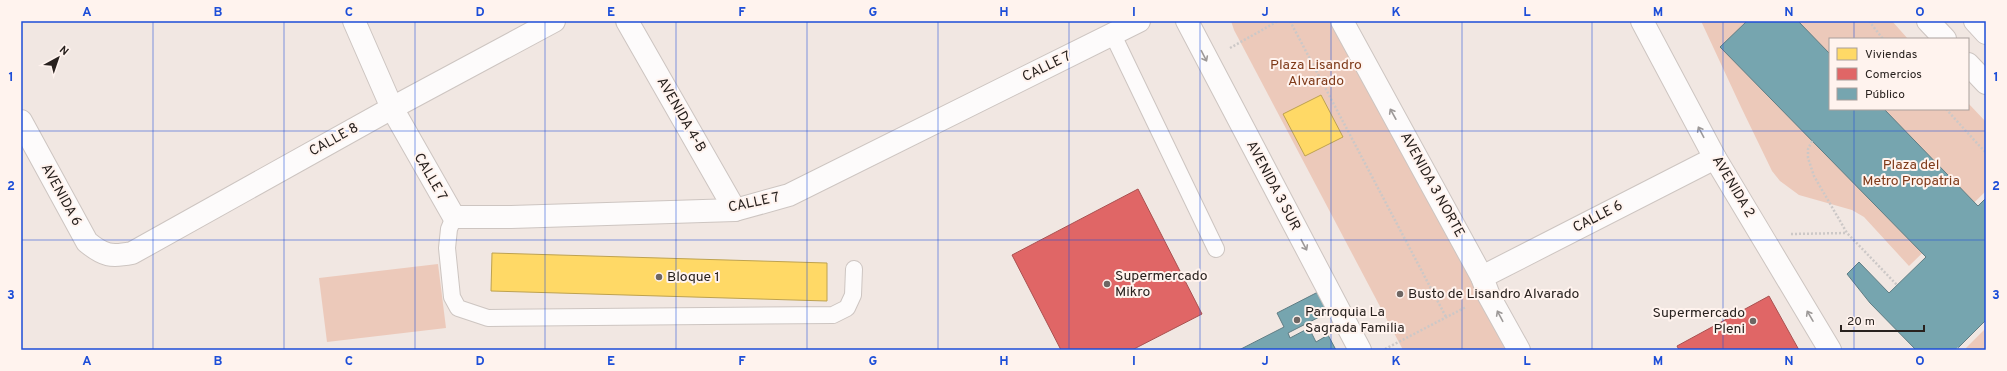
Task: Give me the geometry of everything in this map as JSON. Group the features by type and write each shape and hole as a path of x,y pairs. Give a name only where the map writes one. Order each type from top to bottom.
{"street":[{"name":"CALLE 7","path":"354,21 392,108 454,217 511,217 735,210 789,195 1139,21"},
{"name":"CALLE 8","path":"114,256 132,253 392,108 554,21"},
{"name":"AVENIDA 4-B","path":"627,21 735,210"},
{"name":"AVENIDA 3 SUR","path":"1187,21 1360,350"},
{"name":"AVENIDA 3 NORTE","path":"1342,21 1486,286 1519,350"},
{"name":"AVENIDA 2","path":"1642,21 1715,158 1762,234 1830,350"},
{"path":"1928,21 1944,38"},
{"path":"1975,21 1986,33"},
{"path":"1969,65 1986,83"},
{"name":"AVENIDA 6","path":"21,121 87,242 98,251 114,256"},
{"name":"CALLE 6","path":"1486,286 1715,158"}],"lane":[{"path":"1113,35 1216,249"},
{"path":"454,217 449,229 447,248 452,297 458,308 488,318 833,315 847,308 853,295 854,269"}],"path":[{"path":"1208,62 1278,21"},
{"path":"1290,21 1446,317"},
{"path":"1869,21 1881,38"},
{"path":"1947,110 1986,153"},
{"path":"1812,141 1808,149 1808,158 1814,176 1846,233 1897,285"},
{"path":"1762,234 1846,233"},
{"path":"1383,350 1446,317 1486,286"}],"green space":[{"name":"Plaza Lisandro Alvarado","path":"1231,21 1351,21 1515,350 1403,350 1234,30"},
{"name":"Plaza del Metro Propatria","path":"1701,21 1892,21 1907,38 1829,38 1829,110 1969,110 1969,104 1986,122 1986,191 1909,266 1864,217 1852,210 1799,195 1780,181 1772,171"},
{"path":"438,264 446,328 327,342 319,278"},
{"path":"1986,328 1986,350 1967,350 1966,348"}],"building: Viviendas":[{"path":"1321,95 1343,137 1305,156 1283,114"},
{"name":"Bloque 1","path":"492,253 827,263 827,301 491,291"}],"building: Comercios":[{"name":"Supermercado Mikro","path":"1138,189 1202,314 1132,350 1061,350 1012,255"},
{"name":"Supermercado Pleni","path":"1769,296 1799,350 1679,350 1677,346"}],"building: Público":[{"path":"1747,21 1798,21 1829,53 1829,110 1885,110 1978,206 1986,198 1986,320 1956,350 1916,350 1870,303 1847,274 1859,262 1889,293 1926,257 1720,47"},
{"name":"Parroquia La Sagrada Familia","path":"1318,292 1329,312 1288,333 1290,338 1309,328 1316,342 1328,335 1336,350 1239,350 1284,327 1277,313"}],"place":[{"name":"Bloque 1","path":"659,277"},
{"name":"Supermercado Mikro","path":"1107,284"},
{"name":"Busto de Lisandro Alvarado","path":"1400,294"},
{"name":"Parroquia La Sagrada Familia","path":"1297,320"},
{"name":"Supermercado Pleni","path":"1753,321"}]}
